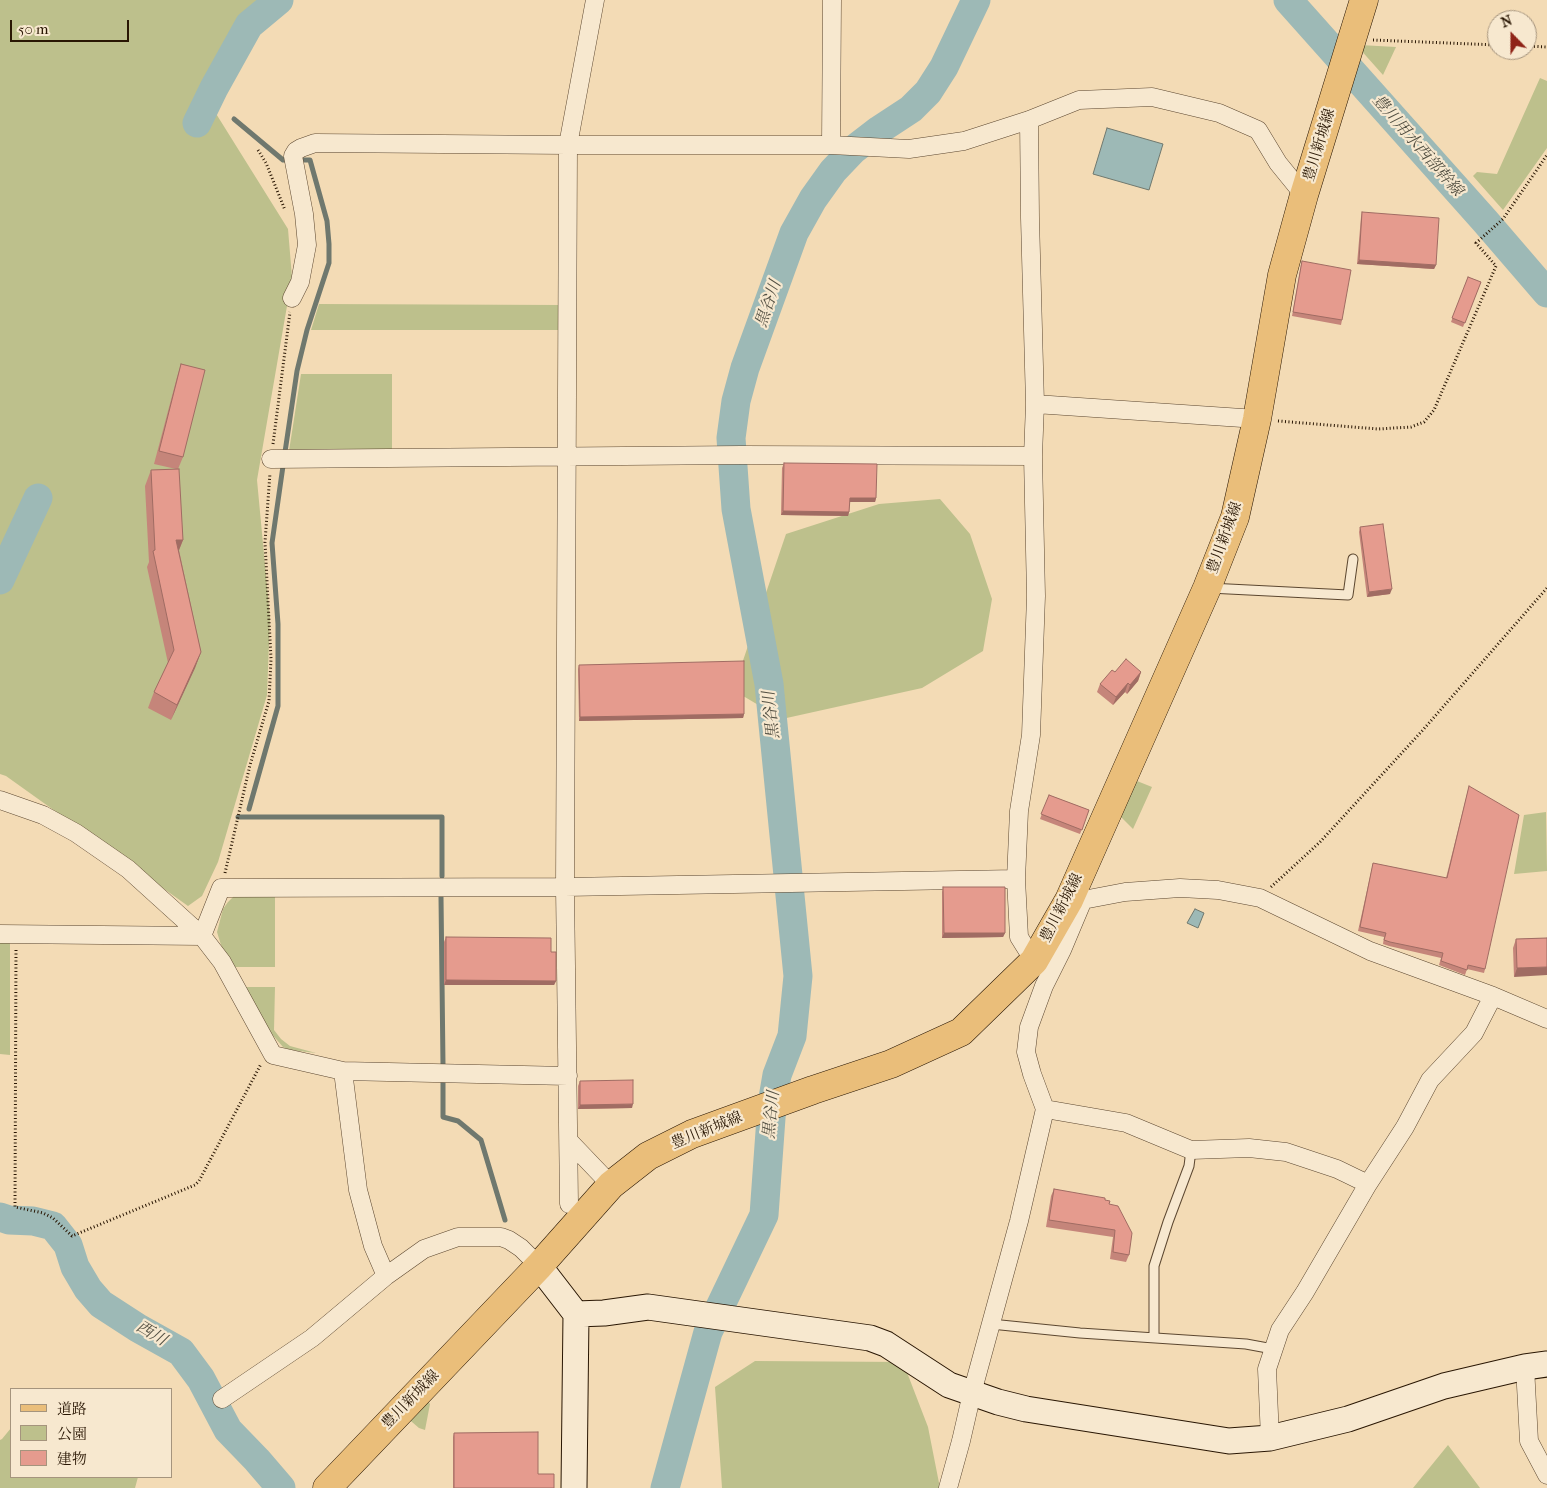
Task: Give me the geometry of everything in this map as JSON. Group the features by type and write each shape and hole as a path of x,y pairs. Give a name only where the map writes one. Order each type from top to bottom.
{"main road":[{"name":"豊川新城線","path":"326,1488 539,1266 611,1185 648,1156 692,1134 891,1064 961,1032 1034,961 1076,900 1235,518 1257,419 1282,275 1304,195 1364,0"}],"street":[{"path":"569,1204 566,887 568,145 595,0"},
{"path":"830,145 832,0"},
{"path":"292,298 300,282 307,245 304,214 293,156 300,148 315,143 830,145 909,148 964,141 1029,120 1079,100 1152,97 1219,113 1258,130 1278,163 1304,195"},
{"path":"1029,120 1035,404 1033,456 1036,596 1031,735 1020,810 1016,879 1019,937 1034,961"},
{"path":"1035,404 1257,419"},
{"path":"271,459 568,458 742,455 1033,456"},
{"path":"0,800 43,815 76,833 128,869 202,936 222,962 273,1055 343,1071 568,1076"},
{"path":"202,936 221,888 566,887 1016,879"},
{"path":"948,1488 1019,1221 1045,1109 1026,1052 1029,1027 1044,986 1072,928 1076,900 1124,892 1180,888 1218,890 1260,898 1370,951 1493,996 1547,1019"},
{"path":"8,934 202,936"},
{"path":"1270,1438 1267,1369 1280,1330 1368,1184 1406,1127 1430,1080 1474,1033 1493,996"},
{"path":"343,1071 358,1190 373,1246 386,1276"},
{"path":"1045,1109 1126,1123 1191,1150 1248,1148 1286,1152 1337,1169 1368,1184"},
{"path":"569,1141 611,1185"},
{"path":"222,1399 312,1338 386,1276 424,1249 458,1238 501,1237 521,1248 539,1266 576,1314 574,1488"},
{"path":"576,1314 604,1313 648,1307 870,1338 886,1344 949,1384 998,1402 1026,1409 1229,1441 1270,1438 1348,1419 1444,1386 1536,1366 1529,1441 1547,1474"}],"lane":[{"path":"1206,588 1348,595 1353,559"},
{"path":"1154,1338 1154,1266 1189,1166 1191,1150"},
{"path":"991,1324 1246,1344 1273,1350"}],"path":[{"path":"1353,39 1487,45"},
{"path":"1257,419 1378,429 1411,427 1424,422 1434,410 1496,266 1476,243 1503,218 1547,155"},
{"path":"221,888 250,765 269,701 271,659 264,542 271,459"},
{"path":"1260,898 1326,836 1422,731 1547,588"},
{"path":"8,934 15,1207 43,1213 53,1218 72,1236 195,1185 199,1181 260,1067 264,1061 273,1055"}],"green space":[{"path":"0,0 263,0 238,26 205,96 288,229 292,277 257,480 270,618 267,695 218,862 202,896 188,906 6,776 0,774"},
{"path":"1360,45 1396,47 1383,75 1359,48"},
{"path":"1540,78 1547,81 1547,148 1503,210 1473,176 1477,172 1497,174"},
{"path":"319,304 560,305 560,330 311,330"},
{"path":"301,374 392,374 392,452 289,451"},
{"path":"940,499 970,534 992,599 983,651 922,688 782,719 733,690 786,534 879,504"},
{"path":"1132,779 1152,787 1133,829 1117,813"},
{"path":"1546,812 1547,871 1514,874 1524,815"},
{"path":"234,896 275,897 275,967 233,967 221,945 217,932 223,909"},
{"path":"0,941 10,941 10,1055 0,1054"},
{"path":"244,987 275,987 274,1030 290,1046 316,1053 290,1050 283,1047 270,1032"},
{"path":"755,1361 903,1362 928,1427 940,1488 722,1488 715,1387"},
{"path":"425,1397 430,1404 425,1430 419,1428 405,1416"},
{"path":"10,1429 10,1478 138,1478 135,1488 0,1488 0,1440"},
{"path":"1448,1445 1480,1488 1413,1488"}],"water":[{"path":"1107,128 1163,144 1149,190 1093,174"},
{"path":"1195,909 1204,913 1198,928 1187,923"}],"building":[{"path":"1362,212 1439,218 1436,265 1359,260"},
{"path":"1302,261 1351,270 1342,320 1293,312"},
{"path":"1468,277 1481,282 1465,323 1452,318"},
{"path":"181,364 205,370 183,457 159,451"},
{"path":"784,463 877,464 876,498 850,498 849,512 783,511"},
{"path":"179,469 183,540 176,540 201,652 177,705 154,692 174,650 153,551 155,550 151,470"},
{"path":"1383,524 1392,589 1369,592 1360,527"},
{"path":"1126,659 1141,672 1116,697 1100,684 1112,670 1115,672"},
{"path":"744,661 744,714 580,717 579,665"},
{"path":"1469,786 1519,815 1485,969 1468,965 1467,970 1441,961 1443,953 1390,942 1384,940 1386,933 1360,927 1373,863 1447,878"},
{"path":"1049,795 1089,810 1082,830 1041,814"},
{"path":"943,887 1005,887 1005,933 944,933"},
{"path":"446,937 551,938 551,952 556,952 556,981 446,980"},
{"path":"1547,938 1547,967 1517,968 1516,939"},
{"path":"633,1080 633,1104 580,1105 580,1081"},
{"path":"1054,1189 1105,1198 1105,1200 1110,1201 1109,1204 1118,1206 1132,1233 1129,1255 1113,1252 1115,1230 1049,1220"},
{"path":"538,1432 538,1474 554,1474 554,1488 454,1488 454,1433"}],"waterway":[{"name":"豊川用水西部幹線","path":"197,123 249,25 279,0"},
{"name":"黒谷川","path":"665,1488 708,1332 764,1215 772,1104 777,1075 792,1036 798,976 769,684 736,509 731,438 736,401 745,368 794,233 813,199 833,171 853,150 911,109 928,92 944,67 976,0"},
{"name":"豊川用水西部幹線","path":"1288,0 1547,293"},
{"path":"234,119 283,160 310,160 327,221 329,244 329,263 307,330 297,371 272,543 278,624 278,706 249,809"},
{"name":"豊川用水西部幹線","path":"0,580 38,498"},
{"path":"238,817 442,817 442,876"},
{"path":"441,897 443,1065"},
{"path":"443,1082 443,1117 458,1121 481,1140 505,1220"},
{"name":"西川","path":"0,1217 9,1220 33,1221 53,1226 68,1245 75,1267 88,1289 101,1304 138,1328 181,1352 201,1379 228,1430 281,1488"}]}
